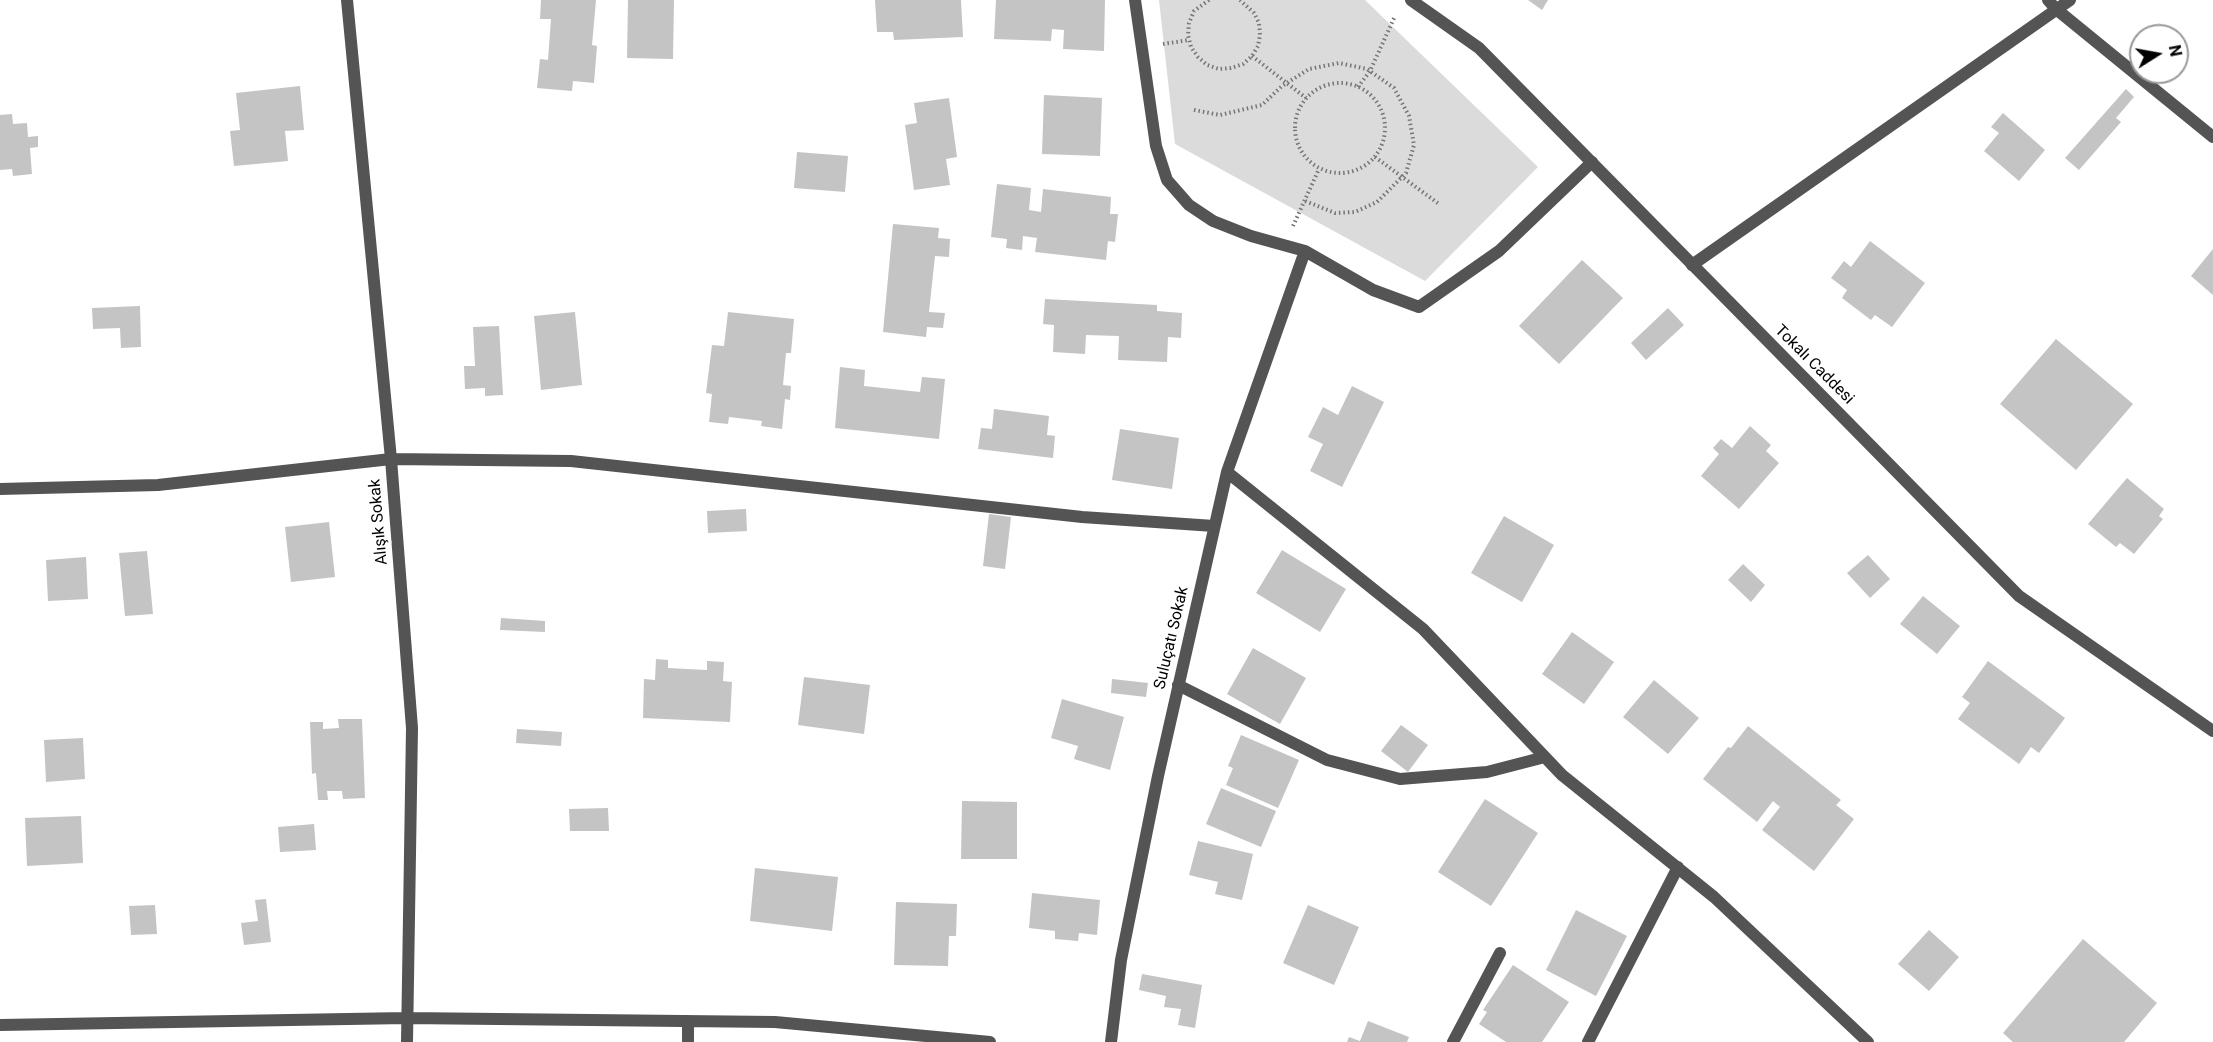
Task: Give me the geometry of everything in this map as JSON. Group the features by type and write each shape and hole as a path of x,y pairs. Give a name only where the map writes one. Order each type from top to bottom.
{"street":[{"name":"Alışık Sokak","path":"347,0 391,459 412,728 407,1042"},
{"path":"1135,0 1156,146 1167,180 1189,205 1213,221 1251,236 1305,251 1373,290 1419,308 1499,251 1592,162"},
{"name":"Tokalı Caddesi","path":"1411,0 1479,48 2019,596 2213,731"},
{"path":"1692,265 2052,5 2070,0"},
{"path":"2052,5 2213,137"},
{"name":"Suluçatı Sokak","path":"1112,1042 1121,960 1155,787 1227,472 1305,251"},
{"path":"0,489 158,484 391,459 571,461 1082,517 1214,526"},
{"path":"1227,472 1423,629 1562,775 1714,897 1868,1042"},
{"path":"1178,685 1327,760 1400,779 1487,772 1545,758"},
{"path":"1588,1042 1678,867"},
{"path":"1454,1042 1500,953"},
{"path":"0,1025 406,1018 775,1022 990,1042"},
{"path":"688,1021 688,1042"}],"path":[{"path":"1209,0 1194,11 1189,23 1188,35 1191,47 1198,57 1207,65 1219,69 1243,64 1258,46 1259,23 1254,13 1240,0"},
{"path":"1358,87 1370,71 1397,10"},
{"path":"1252,56 1306,99"},
{"path":"1194,110 1220,115 1262,105 1286,83 1309,69 1339,63 1367,69 1394,88 1409,116 1414,145 1406,173 1377,202 1355,212 1335,213 1305,201"},
{"path":"1335,82 1358,87 1364,89 1375,100 1383,113 1385,129 1382,144 1375,157 1363,167 1349,173 1334,173 1319,169 1307,160 1294,134 1295,119 1300,106 1321,86 1335,82"},
{"path":"1375,157 1439,204"},
{"path":"1284,246 1319,169"}],"shaded area":[{"path":"1159,0 1365,0 1538,167 1425,281 1175,144"}],"building":[{"path":"541,0 596,0 592,45 597,46 594,83 573,81 572,91 537,88 540,59 548,60 551,19 540,19"},
{"path":"628,0 674,0 673,59 627,58"},
{"path":"875,0 961,0 963,37 894,40 893,32 877,32"},
{"path":"996,0 1105,0 1104,51 1063,49 1064,30 1052,29 1051,41 994,39"},
{"path":"1528,0 1548,0 1542,10"},
{"path":"300,86 304,130 285,131 288,161 234,166 230,131 240,130 236,93"},
{"path":"2126,89 2134,97 2116,118 2121,122 2079,170 2065,158"},
{"path":"1044,95 1102,98 1100,156 1042,154"},
{"path":"949,98 957,157 946,159 950,185 914,190 905,125 917,123 914,103"},
{"path":"2003,113 2045,150 2019,181 1984,151 1999,133 1991,127"},
{"path":"12,114 13,124 27,123 28,137 38,136 38,147 30,148 32,174 13,176 12,169 0,170 0,115"},
{"path":"797,152 848,156 845,192 794,188"},
{"path":"997,184 1031,188 1029,210 1041,212 1043,189 1111,197 1110,214 1118,214 1115,242 1108,241 1106,260 1035,252 1037,238 1023,236 1022,250 1006,248 1007,239 991,237"},
{"path":"893,224 939,228 938,238 950,239 949,257 935,256 929,312 945,313 943,328 927,327 926,337 883,332"},
{"path":"1870,241 1925,283 1892,327 1875,315 1871,320 1842,298 1847,290 1831,278 1844,261 1851,267"},
{"path":"2213,249 2213,295 2191,276"},
{"path":"1582,260 1623,298 1559,364 1519,326"},
{"path":"1045,299 1157,305 1157,311 1182,313 1181,338 1168,337 1167,362 1118,360 1119,336 1086,335 1085,354 1053,352 1054,325 1043,324"},
{"path":"140,306 141,347 121,348 120,328 93,329 92,308"},
{"path":"1668,308 1684,325 1646,360 1631,343"},
{"path":"575,312 582,385 541,390 534,316"},
{"path":"728,312 794,319 791,353 786,353 783,385 791,386 790,400 785,399 782,429 761,426 762,421 729,417 728,424 709,422 712,394 706,393 712,345 724,346"},
{"path":"499,326 503,395 485,396 485,388 465,389 464,366 475,366 473,327"},
{"path":"2056,339 2133,404 2076,470 2000,404"},
{"path":"840,367 865,370 864,386 920,392 922,377 945,379 939,439 835,428"},
{"path":"1352,386 1384,402 1342,487 1310,471 1323,444 1308,437 1323,407 1338,415"},
{"path":"994,409 1049,416 1047,435 1055,436 1053,458 978,449 981,428 992,429"},
{"path":"1750,426 1771,445 1766,451 1779,463 1739,509 1701,476 1719,454 1713,448 1721,439 1732,448"},
{"path":"1120,429 1179,438 1172,489 1112,480"},
{"path":"2127,478 2164,509 2159,516 2163,519 2134,554 2120,543 2116,547 2088,524"},
{"path":"746,509 747,531 708,533 707,511"},
{"path":"989,514 1011,517 1005,569 983,566"},
{"path":"1504,516 1554,545 1522,602 1471,573"},
{"path":"329,522 335,577 291,582 285,527"},
{"path":"1282,550 1346,589 1320,632 1256,593"},
{"path":"147,551 153,614 125,616 119,553"},
{"path":"1868,555 1890,579 1870,598 1847,573"},
{"path":"86,557 88,599 48,601 46,560"},
{"path":"1743,564 1765,585 1751,602 1728,580"},
{"path":"1923,596 1960,626 1937,654 1900,624"},
{"path":"501,618 545,621 545,632 500,630"},
{"path":"1572,632 1614,662 1584,704 1542,674"},
{"path":"1253,648 1306,678 1280,724 1227,694"},
{"path":"656,659 668,660 668,668 707,670 707,661 724,662 723,681 732,682 730,722 643,718 644,679 655,680"},
{"path":"1988,661 2065,718 2039,753 2031,747 2019,764 1958,719 1970,703 1962,697"},
{"path":"804,677 870,685 864,734 798,725"},
{"path":"1112,679 1148,683 1146,697 1111,693"},
{"path":"1654,680 1699,718 1668,754 1623,717"},
{"path":"1062,699 1124,717 1110,770 1074,759 1078,746 1051,738"},
{"path":"338,719 362,719 365,798 343,799 342,791 327,791 328,800 318,800 316,773 312,774 310,722 323,722 323,729 339,728"},
{"path":"1401,725 1428,745 1408,772 1381,751"},
{"path":"1748,726 1841,800 1836,805 1854,819 1814,871 1762,830 1780,807 1773,801 1757,822 1703,779"},
{"path":"517,729 562,732 561,746 516,743"},
{"path":"1241,735 1299,760 1278,808 1226,785 1233,768 1228,766"},
{"path":"83,738 85,779 46,782 44,740"},
{"path":"1221,788 1276,811 1261,847 1206,824"},
{"path":"1485,799 1538,833 1491,906 1438,872"},
{"path":"962,801 1017,802 1017,859 961,859"},
{"path":"608,808 609,831 570,831 569,809"},
{"path":"81,816 83,863 27,866 25,818"},
{"path":"314,824 316,850 280,852 278,827"},
{"path":"1198,841 1253,854 1242,900 1215,894 1218,882 1189,875"},
{"path":"755,868 838,877 832,931 750,921"},
{"path":"1032,893 1100,900 1097,935 1079,933 1078,941 1055,939 1055,931 1029,928"},
{"path":"266,899 271,942 244,945 241,923 258,921 255,900"},
{"path":"896,902 957,904 956,936 949,936 948,966 894,965"},
{"path":"155,905 157,934 131,935 129,906"},
{"path":"1308,905 1359,927 1334,985 1283,963"},
{"path":"1576,910 1627,936 1596,996 1546,970"},
{"path":"1929,930 1959,957 1929,991 1898,964"},
{"path":"2083,939 2157,1003 2124,1042 2013,1042 2003,1033"},
{"path":"1513,965 1569,1002 1542,1042 1506,1042 1479,1024 1487,1012 1483,1010"},
{"path":"1142,974 1202,985 1195,1028 1178,1025 1181,1009 1164,1007 1166,996 1139,990"},
{"path":"1368,1021 1409,1037 1407,1042 1347,1042 1349,1037 1360,1041"}]}
